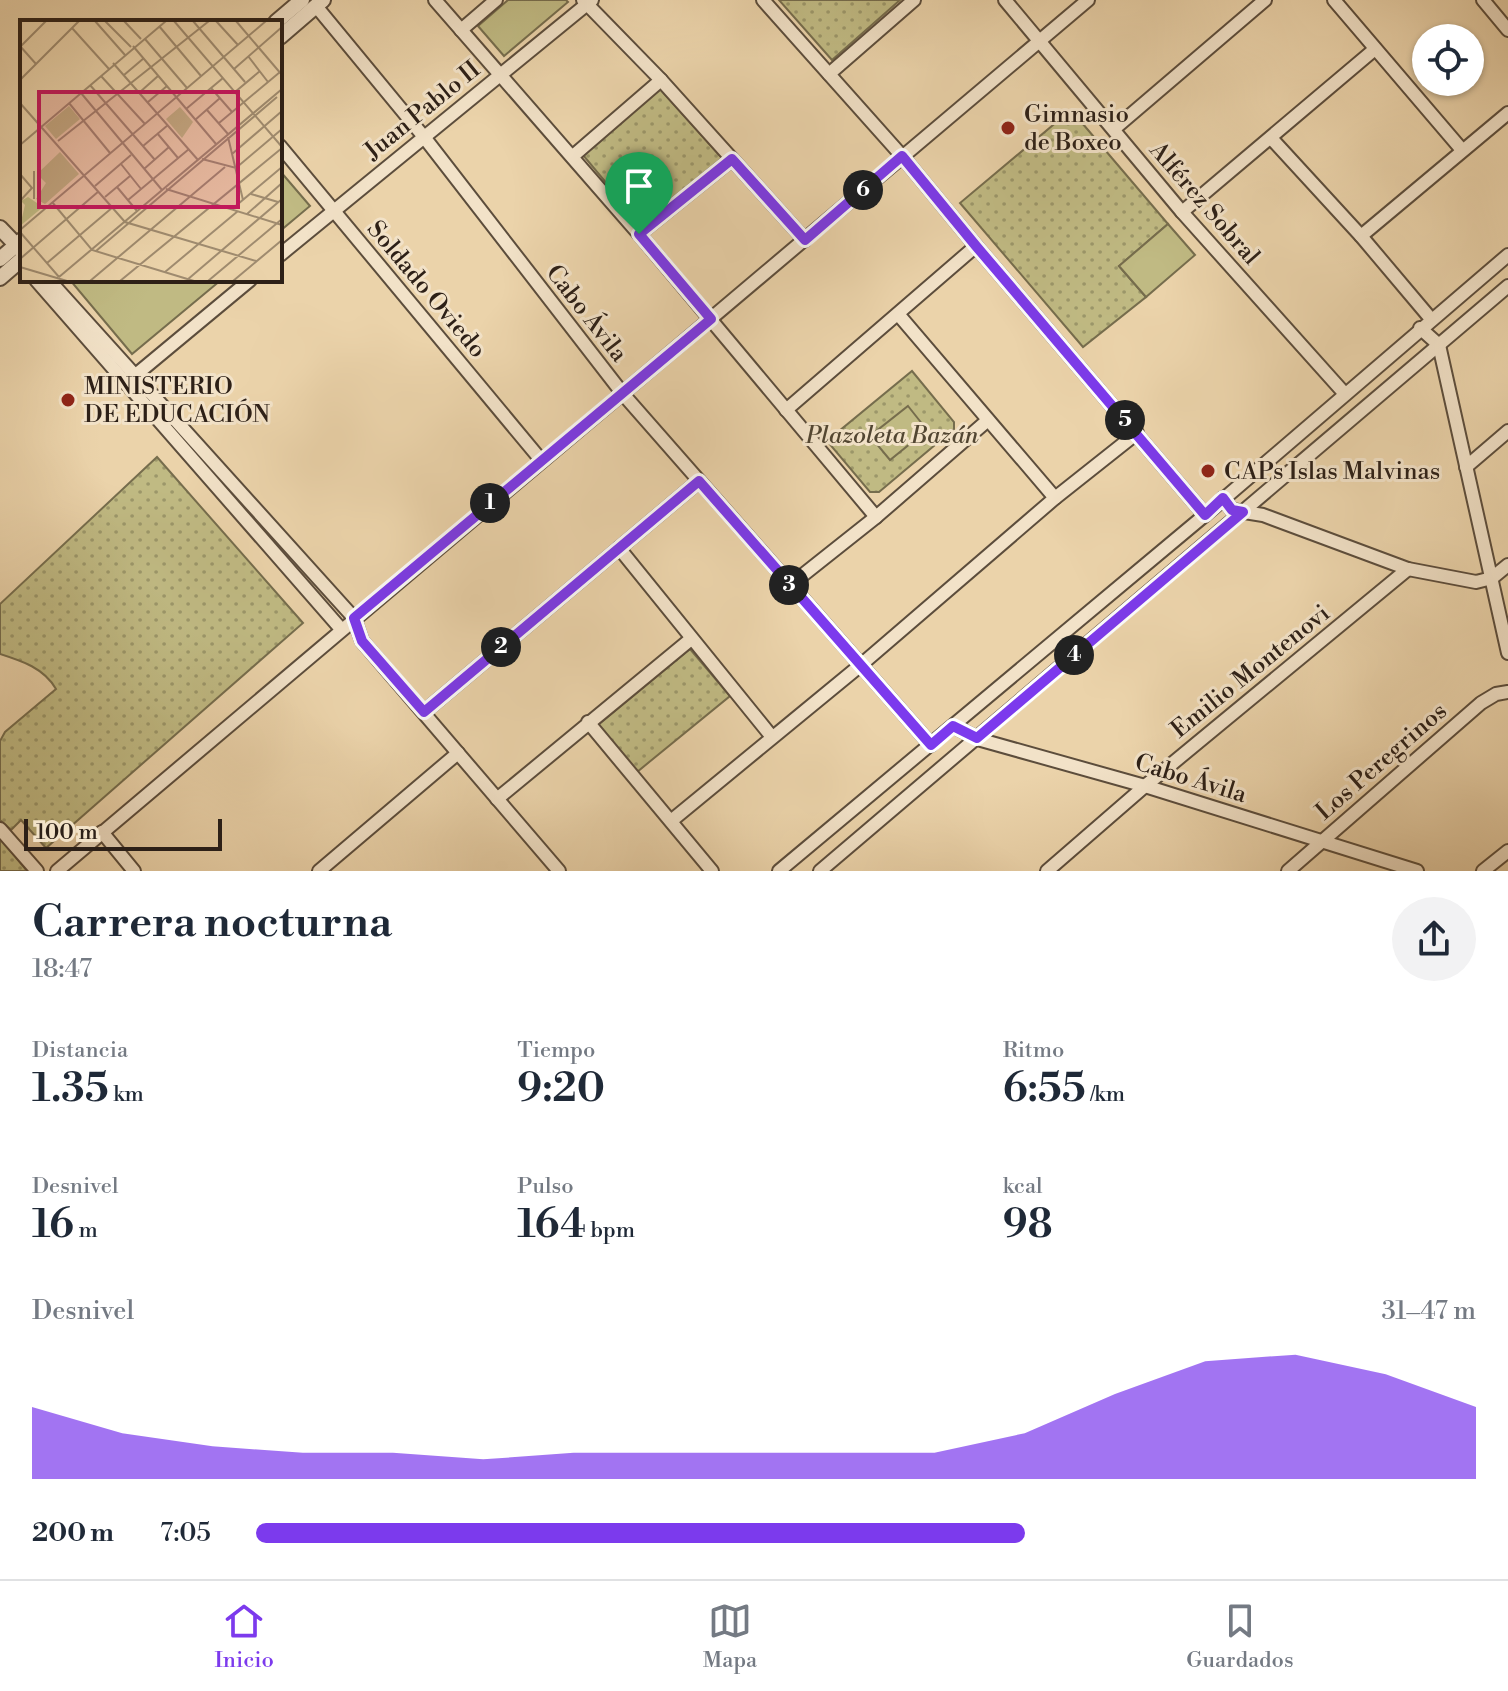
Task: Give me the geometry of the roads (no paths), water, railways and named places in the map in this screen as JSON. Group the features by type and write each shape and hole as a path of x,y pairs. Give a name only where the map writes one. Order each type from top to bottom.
{"street":[{"path":"435,0 573,156 876,517"},
{"path":"461,30 496,0"},
{"path":"763,0 902,156 1205,515"},
{"path":"829,74 914,0"},
{"name":"Alférez Sobral","path":"1005,0 1182,212 1345,394"},
{"path":"57,871 1088,0"},
{"path":"1114,129 1265,0"},
{"path":"1334,0 1462,150"},
{"path":"1483,0 1508,30"},
{"path":"587,1 805,240"},
{"name":"Juan Pablo II","path":"282,253 587,1"},
{"path":"280,20 314,2"},
{"path":"282,35 314,2"},
{"name":"Cabo Ávila","path":"314,2 424,137 623,394 931,745"},
{"path":"1182,212 1375,49"},
{"path":"573,156 661,80"},
{"path":"1361,236 1508,113"},
{"path":"1271,138 1361,236 1431,319"},
{"name":"Soldado Oviedo","path":"282,148 541,460"},
{"path":"639,234 732,159"},
{"path":"0,228 15,252 0,278"},
{"path":"786,410 976,246"},
{"path":"779,871 1205,515 1508,255"},
{"path":"38,282 354,618 362,641 559,871"},
{"path":"51,282 341,629"},
{"path":"131,379 248,282"},
{"path":"820,871 1508,286"},
{"path":"898,314 1055,498"},
{"path":"1420,328 1439,345 1508,653"},
{"path":"789,586 876,517 988,420"},
{"path":"1466,467 1508,431"},
{"path":"671,821 862,664 1055,498 1137,433"},
{"path":"424,712 699,481"},
{"path":"1223,498 1232,510 1263,515 1408,569 1476,582 1492,578 1508,565"},
{"path":"619,548 772,737"},
{"name":"Emilio Montenovi","path":"1047,871 1408,569"},
{"path":"497,799 691,639"},
{"name":"Los Peregrinos","path":"1288,871 1481,703 1496,694 1508,692"},
{"path":"588,722 712,871"},
{"name":"Cabo Ávila","path":"953,726 977,738 1145,786 1417,871"},
{"path":"319,871 458,753"},
{"path":"0,829 37,871"},
{"path":"102,832 134,871"},
{"path":"1483,871 1508,851"}],"place":[{"name":"Gimnasio de Boxeo","path":"1008,128"},
{"name":"MINISTERIO DE EDUCACIÓN","path":"68,400"},
{"name":"CAPs Islas Malvinas","path":"1208,471"}],"park label":[{"name":"Plazoleta Bazán","path":"892,435"}]}
